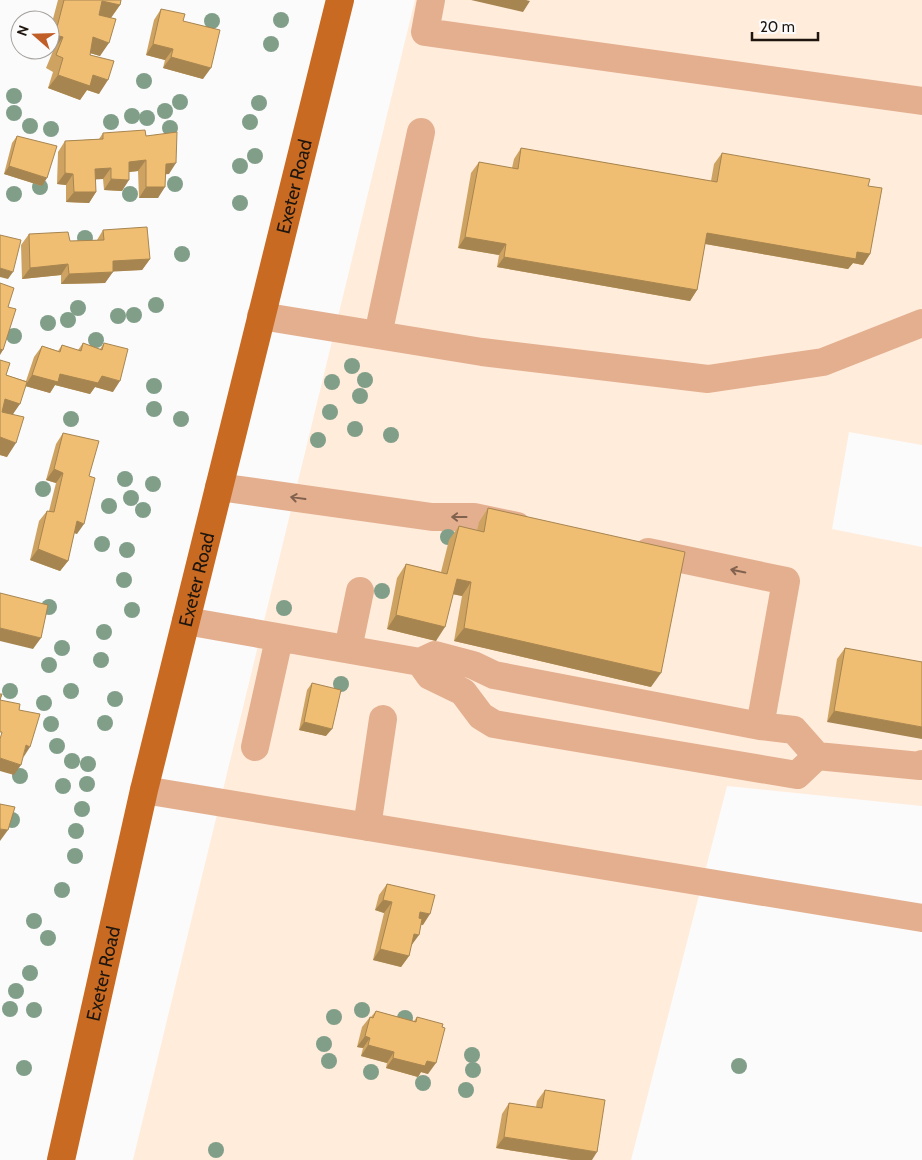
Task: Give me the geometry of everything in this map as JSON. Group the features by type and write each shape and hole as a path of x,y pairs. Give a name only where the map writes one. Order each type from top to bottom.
{"main road":[{"name":"Exeter Road","path":"61,1160 144,790 340,0"}],"lane":[{"path":"431,0 425,32 922,101"},
{"path":"378,335 421,132"},
{"path":"261,316 482,352 708,379 823,362 922,323"},
{"path":"219,487 432,517 474,517 537,530"},
{"path":"624,547 786,580 760,726"},
{"path":"348,649 360,591"},
{"path":"186,621 280,639 420,662 435,655 473,665 494,675 760,726 794,730 817,756 920,766 922,764"},
{"path":"255,747 280,639"},
{"path":"420,662 430,676 463,692 481,716 494,724 797,775 817,756"},
{"path":"367,827 383,719"},
{"path":"144,790 922,918"}],"shaded area":[{"path":"415,0 922,0 922,445 849,432 832,529 922,547 922,806 727,786 631,1160 133,1160"}],"building":[{"path":"64,0 121,0 120,5 102,1 99,15 116,19 109,43 93,37 90,55 114,61 108,80 93,75 90,86 58,75 63,58 60,57 60,45 63,37 60,36 60,16"},
{"path":"161,9 185,14 183,21 220,30 211,68 171,57 173,49 153,44"},
{"path":"145,130 146,136 177,132 176,163 166,164 165,187 146,187 146,160 129,162 129,180 111,179 111,168 95,169 96,192 74,192 73,174 65,173 65,141 103,139 103,133"},
{"path":"17,136 57,146 47,178 9,166"},
{"path":"521,148 717,182 722,153 870,179 868,186 882,188 870,254 857,252 856,259 707,233 697,290 504,257 506,244 465,237 479,162 518,169"},
{"path":"147,227 150,259 113,261 113,272 69,274 68,264 30,268 29,234 68,232 70,241 104,240 103,230"},
{"path":"0,235 21,240 13,272 0,268"},
{"path":"0,283 14,288 8,307 16,309 3,350 0,349"},
{"path":"83,343 102,350 104,343 128,349 120,381 102,376 98,383 60,374 58,382 32,375 42,346 60,352 62,345 81,351"},
{"path":"0,360 10,363 6,375 27,382 20,404 5,399 2,412 24,417 16,443 0,437"},
{"path":"63,433 99,441 89,476 95,478 84,524 77,521 68,561 38,549 47,511 54,512 63,473 54,469"},
{"path":"488,508 685,552 661,673 464,628 471,582 457,579 445,627 396,615 406,564 447,574 459,526 484,532"},
{"path":"0,593 48,605 41,638 0,628"},
{"path":"845,648 922,662 922,727 834,711"},
{"path":"312,683 341,690 332,729 304,722"},
{"path":"0,700 20,704 19,710 40,714 30,747 26,745 21,765 0,758 2,732 0,732"},
{"path":"0,804 15,807 8,830 0,829"},
{"path":"387,884 435,895 430,914 420,912 419,918 422,919 419,935 414,934 409,956 380,949 392,902 383,900"},
{"path":"376,1011 416,1022 417,1017 443,1024 442,1027 445,1028 436,1063 427,1061 425,1066 393,1058 394,1052 368,1045 370,1038 365,1036 370,1017 373,1018"},
{"path":"545,1090 605,1100 597,1152 504,1137 509,1103 542,1108"}]}
